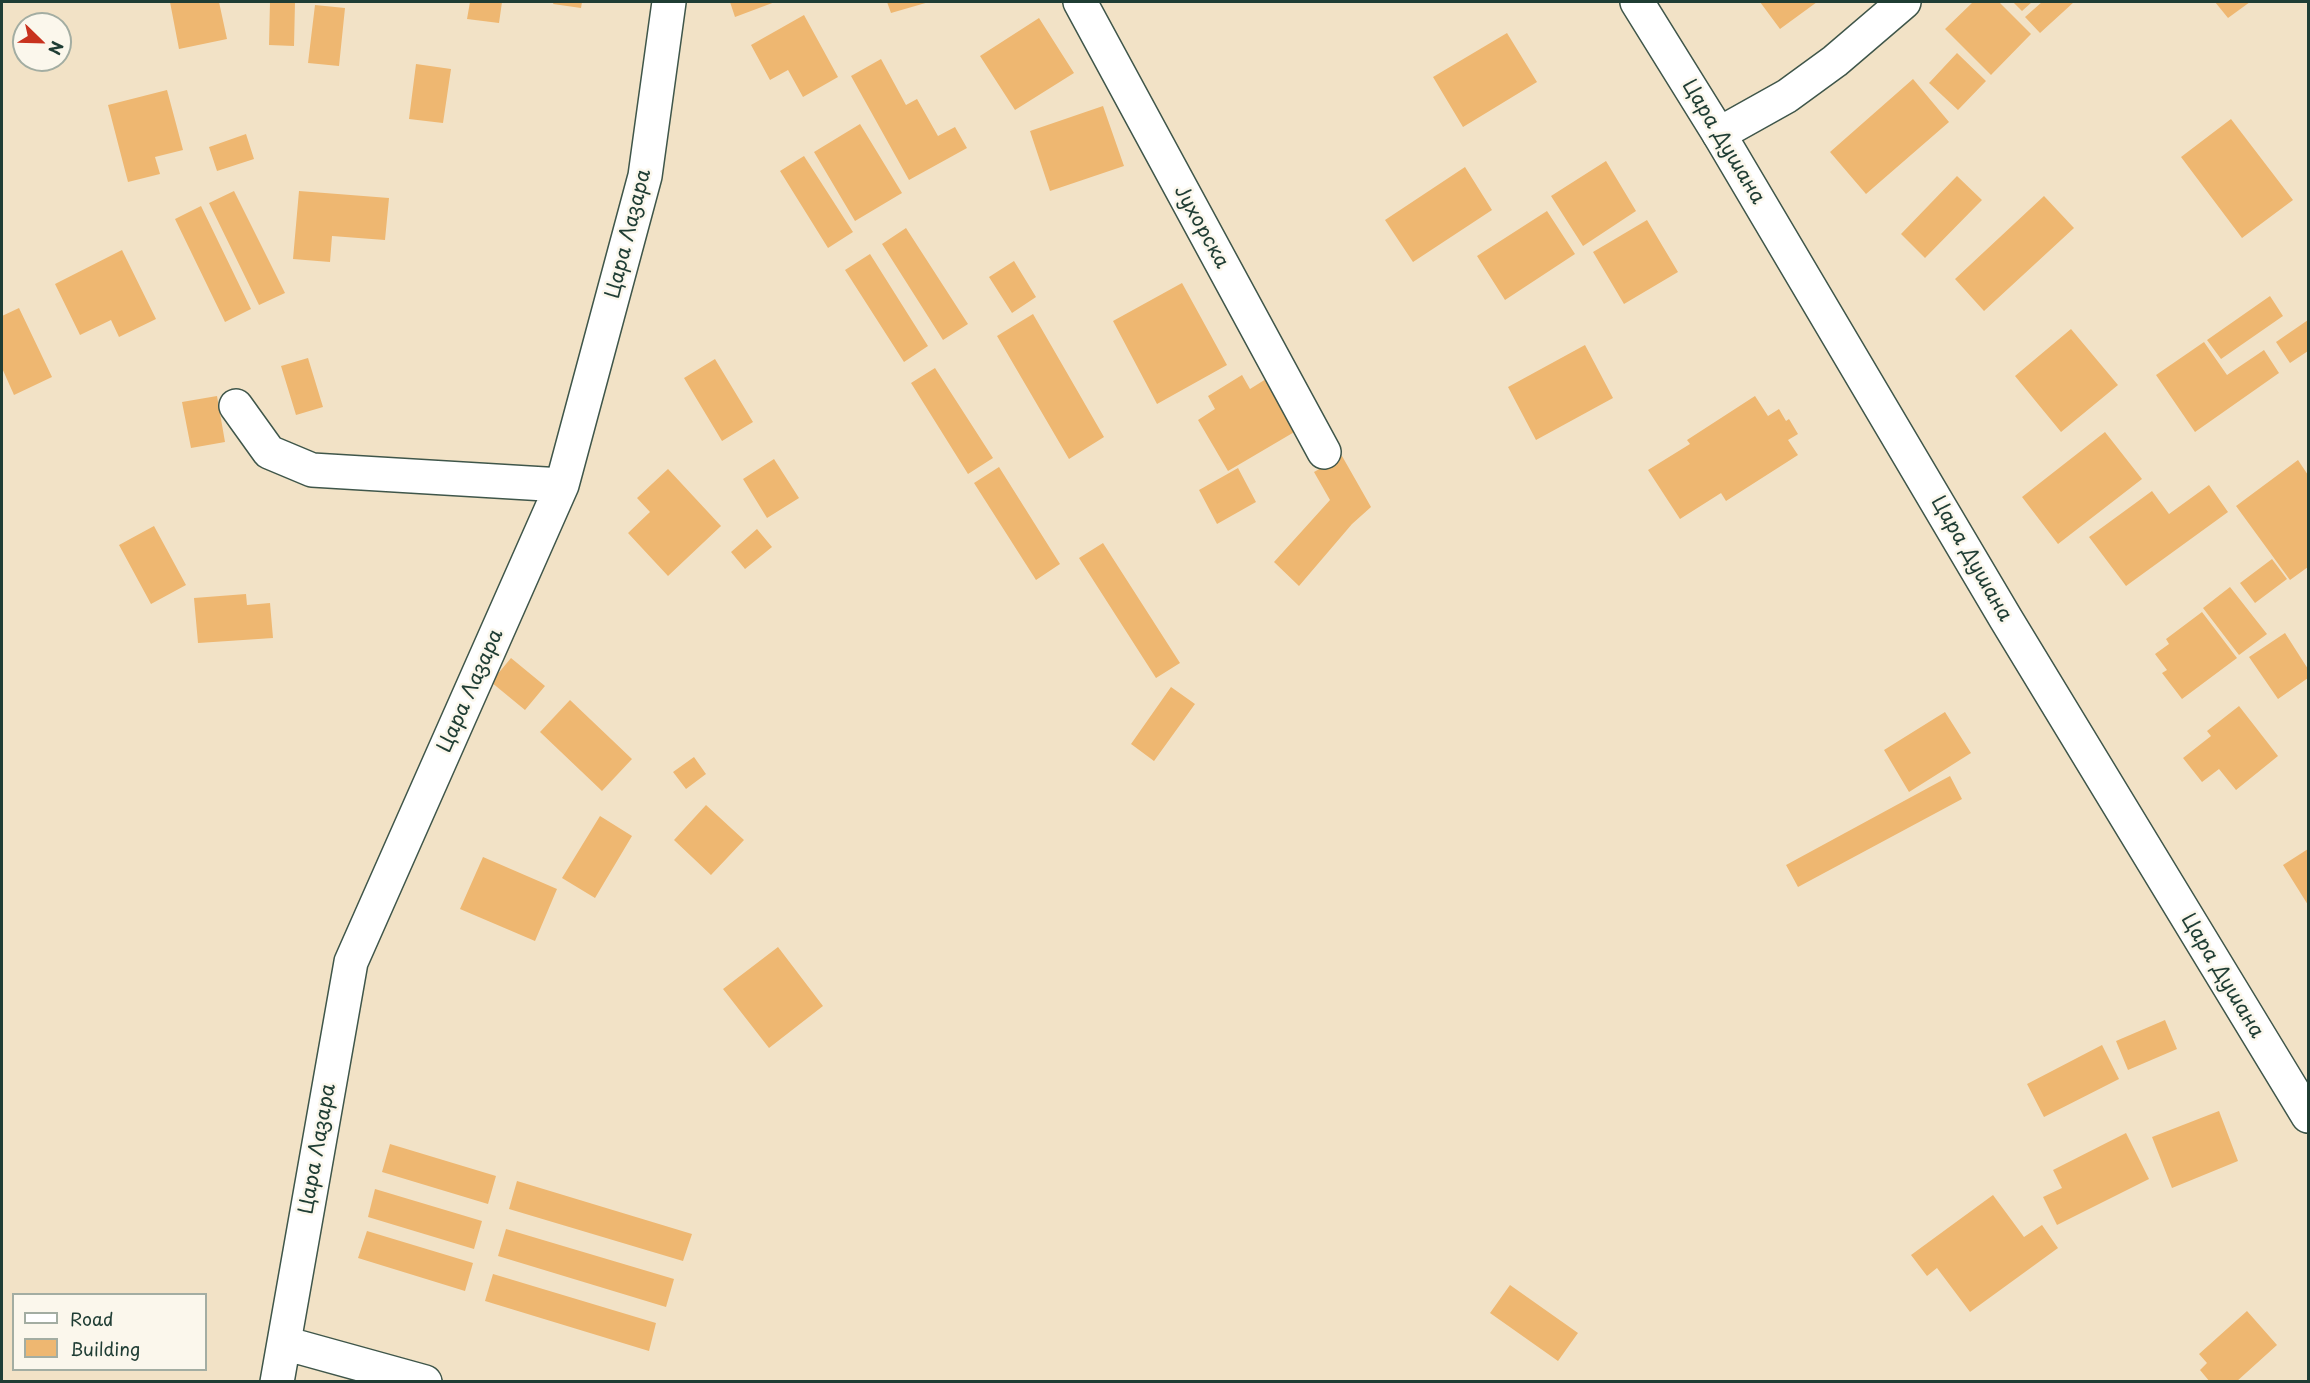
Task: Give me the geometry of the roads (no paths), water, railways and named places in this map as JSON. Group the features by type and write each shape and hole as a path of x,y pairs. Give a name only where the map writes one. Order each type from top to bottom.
{"street":[{"name":"Цара Лазара","path":"277,1382 351,962 562,485 645,176 669,2"},
{"name":"Јухорска","path":"1080,2 1324,452"},
{"name":"Цара Душана","path":"1637,2 1719,134 2018,639 2308,1116"},
{"path":"1719,134 1787,96 1835,61 1904,2"},
{"path":"236,406 269,452 312,470 562,485"},
{"path":"284,1343 425,1382"}]}
